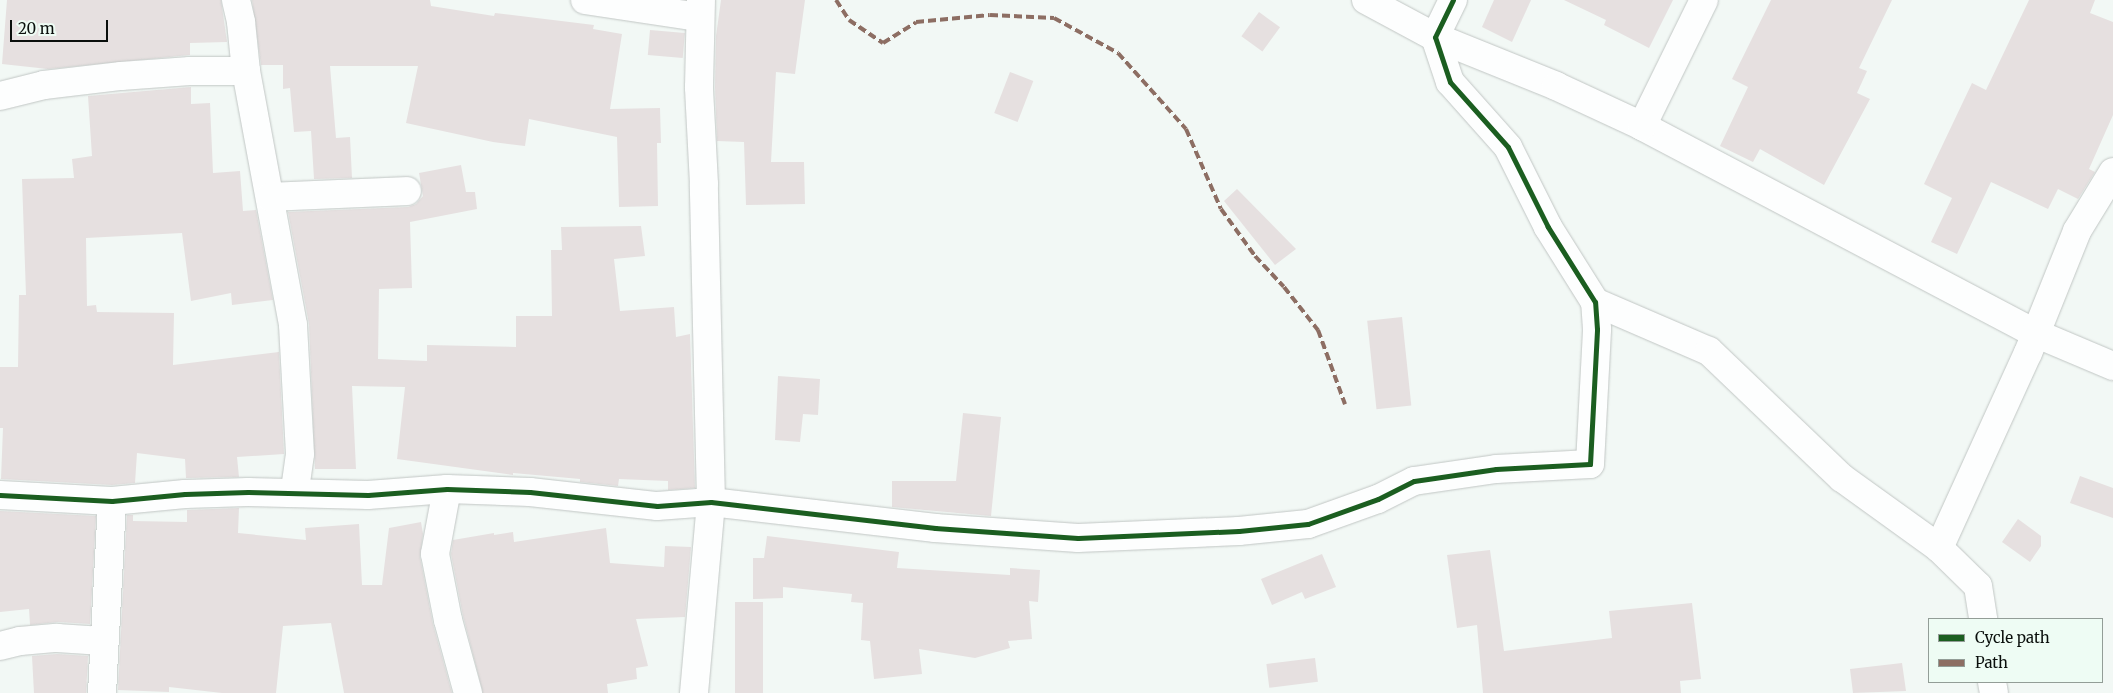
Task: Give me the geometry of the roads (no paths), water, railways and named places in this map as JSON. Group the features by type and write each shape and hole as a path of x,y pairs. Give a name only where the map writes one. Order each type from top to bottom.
{"street":[{"path":"236,0 242,22 246,71 293,325 300,454 296,491"},
{"path":"585,0 700,8 699,87 704,194 711,502 694,693"},
{"path":"1366,0 1434,37 1556,86 1642,126 2035,333 2113,366"},
{"path":"0,495 112,501 185,494 296,491 368,496 447,489 530,492 658,506 711,502 935,528 1078,538 1239,531 1308,524 1378,499 1414,481 1496,469 1590,464 1597,329 1595,302 1548,227 1508,147 1450,82 1434,37 1453,0"},
{"path":"1642,126 1704,0"},
{"path":"0,96 44,85 121,76 190,71 246,71"},
{"path":"1939,548 2035,333 2077,231 2113,172"},
{"path":"270,197 406,190"},
{"path":"1595,302 1709,351 1842,478 1939,548 1978,586 1983,618"},
{"path":"447,489 435,554 448,620 468,693"},
{"path":"102,693 103,641 112,501"},
{"path":"0,646 20,641 57,638 103,641"}]}
